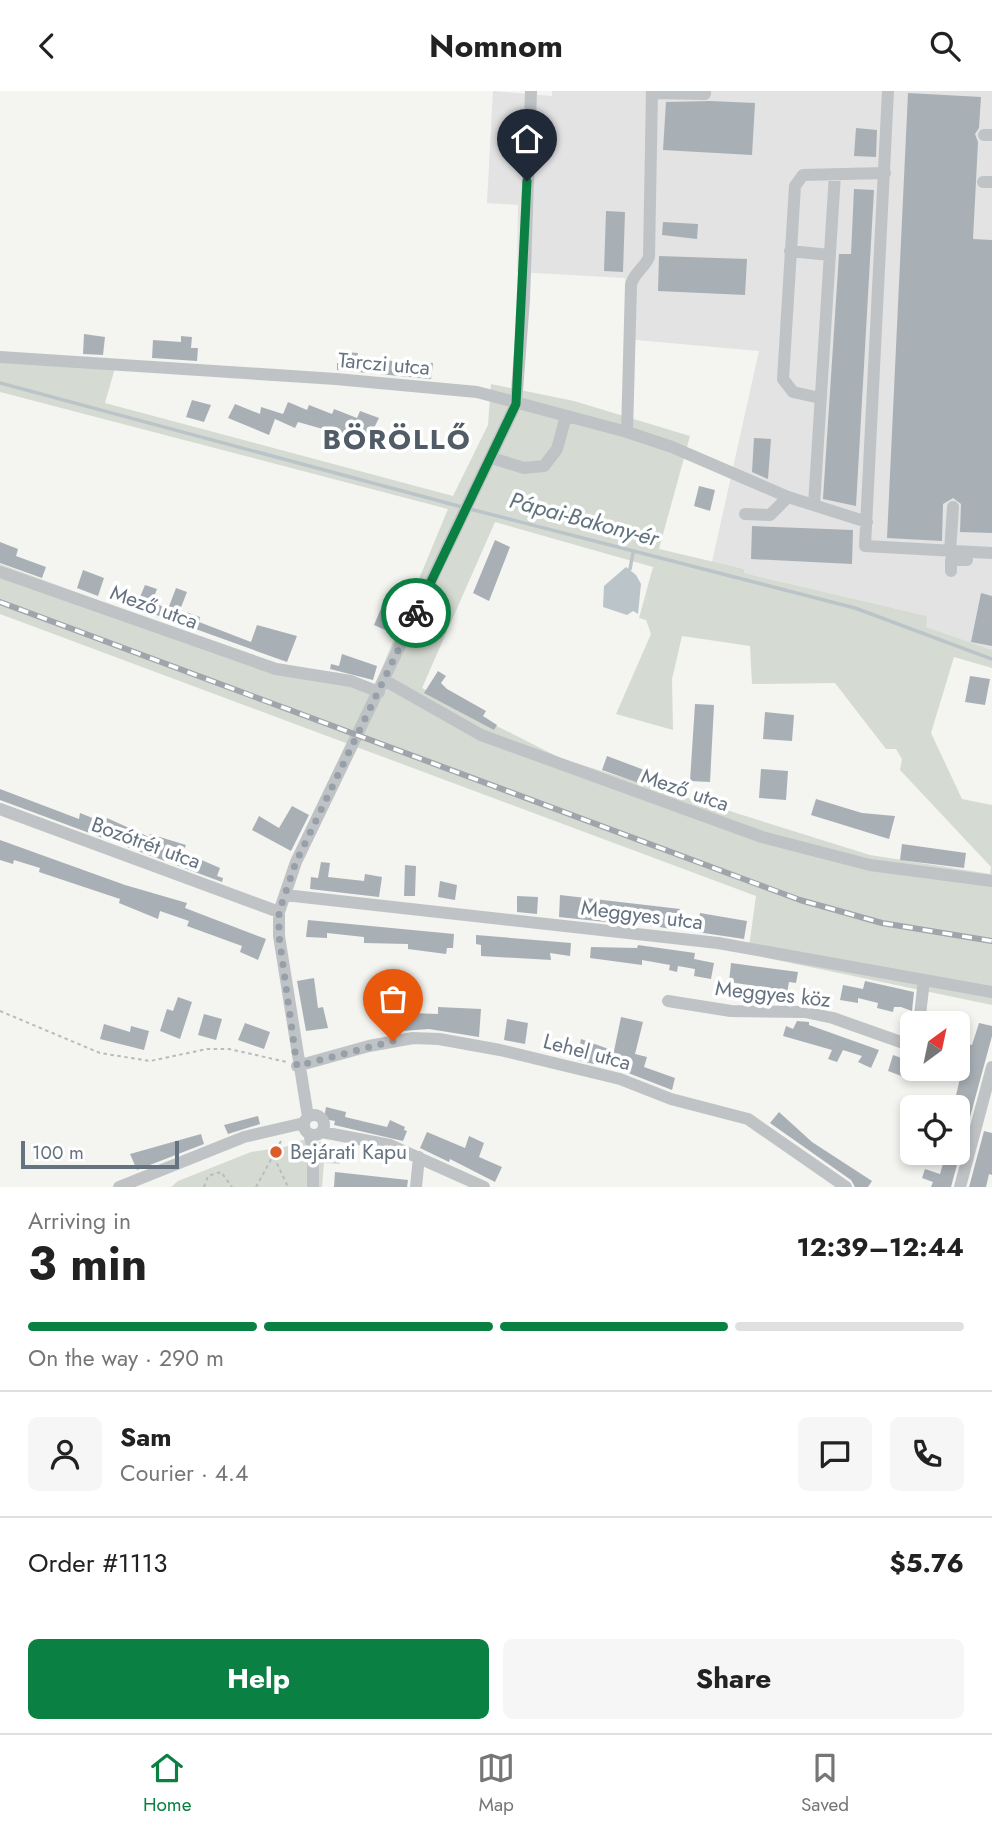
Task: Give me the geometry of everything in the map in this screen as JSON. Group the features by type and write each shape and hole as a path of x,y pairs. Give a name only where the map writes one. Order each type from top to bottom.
{"street":[{"path":"313,1187 312,1126 297,1066 279,936 279,912 296,862 516,404 531,91"},
{"path":"627,432 631,285 636,271 646,264 649,257 652,92 705,94 705,91"},
{"path":"888,91 865,546 992,553"},
{"path":"820,398 793,392 783,379 797,179 803,175 884,173"},
{"path":"814,505 835,174"},
{"path":"790,251 830,255"},
{"name":"Tarczi utca","path":"0,357 477,392 627,432 672,447 788,497 867,522"},
{"path":"492,458 524,468 544,466 557,449 566,416"},
{"path":"745,514 770,515 788,497"},
{"path":"950,551 953,507"},
{"path":"951,571 951,560 992,561"},
{"name":"Mező utca","path":"0,572 276,669 381,686 481,735 762,837 881,867 992,881"},
{"name":"Bozótrét utca","path":"0,809 279,912"},
{"name":"Meggyes utca","path":"285,895 718,943 992,992"},
{"path":"920,1011 924,980"},
{"name":"Meggyes köz","path":"668,1001 731,1011 805,1012 833,1018 900,1042"},
{"name":"Lehel utca","path":"297,1066 369,1046 413,1038 439,1039 500,1050 620,1079 671,1099 748,1119 846,1187"},
{"path":"960,1187 992,1067"},
{"path":"118,1187 244,1137 312,1126 390,1145 485,1187"},
{"path":"416,1187 419,1157"}],"path":[{"path":"0,1011 100,1053 150,1061 207,1049 229,1049 247,1051 297,1066"},
{"path":"257,1187 287,1128"},
{"path":"273,1156 288,1187"},
{"path":"204,1187 208,1176 221,1171 232,1187"}],"shaded area":[{"path":"493,91 552,96 552,91 992,91 992,650 925,627 927,616 744,573 744,569 712,562 759,351 625,339 625,278 517,272 518,205 487,203"},
{"path":"0,353 117,361 105,403 453,496 488,425 491,384 574,401 690,436 659,549 744,569 744,573 927,616 926,627 992,650 992,668 954,657 931,733 962,799 992,805 992,1005 748,954 756,896 0,614 0,564 271,664 375,685 448,509 0,392","holes":["495,522 653,567 639,618 646,620 651,634 616,714 673,730 672,679 682,636 750,646 752,684 835,683 886,749 896,749 902,759 900,770 991,867 990,874 870,855 560,758 422,688"]},
{"path":"626,567 636,575 641,584 638,614 633,611 627,615 603,607 604,586"},
{"path":"302,1140 322,1142 339,1148 340,1164 324,1163 322,1187 171,1187 178,1181 251,1152 285,1147"}],"building":[{"path":"908,93 981,97 979,128 975,134 978,142 973,239 992,240 992,533 960,532 961,504 953,498 943,504 942,541 887,538"},
{"path":"666,102 755,103 752,155 663,150"},
{"path":"856,128 877,130 876,157 854,156"},
{"path":"854,189 874,190 856,506 823,499 839,254 851,254"},
{"path":"606,211 625,212 623,272 604,271"},
{"path":"663,222 698,224 697,239 662,235"},
{"path":"659,256 747,259 745,295 658,291"},
{"path":"84,334 105,337 103,355 83,354"},
{"path":"181,336 192,337 191,348 198,348 197,361 152,358 153,340 181,342"},
{"path":"345,352 358,353 357,359 433,363 431,379 337,370 337,363 344,363"},
{"path":"192,400 211,405 204,422 186,417"},
{"path":"288,402 307,410 309,405 332,414 334,409 357,418 360,411 379,418 370,436 347,428 344,435 298,422 295,428 275,419 269,435 228,418 235,404 260,414 261,407 283,414"},
{"path":"754,438 771,439 768,479 752,472"},
{"path":"699,486 715,490 710,511 694,506"},
{"path":"752,526 853,530 852,564 751,559"},
{"path":"495,540 510,547 489,601 473,593"},
{"path":"0,542 18,549 16,556 46,567 42,578 0,563"},
{"path":"83,570 104,578 98,596 77,588"},
{"path":"145,585 157,589 152,602 168,609 176,588 187,592 180,610 200,617 199,622 251,642 257,625 297,636 287,662 123,603 127,592 140,597"},
{"path":"981,593 992,596 992,646 971,642"},
{"path":"382,606 400,614 392,633 374,625"},
{"path":"342,654 377,666 373,680 330,669 331,664 339,666"},
{"path":"438,671 446,676 441,683 447,689 486,711 483,716 497,725 494,730 424,693"},
{"path":"970,676 990,679 985,705 965,702"},
{"path":"695,704 714,705 710,782 690,781"},
{"path":"765,712 794,715 792,741 763,739"},
{"path":"607,756 671,780 667,793 602,770"},
{"path":"761,769 788,771 786,800 759,798"},
{"path":"0,789 79,819 80,813 105,823 107,818 149,837 150,834 186,845 183,852 220,868 217,876 223,878 222,882 0,800"},
{"path":"816,799 862,813 895,816 889,839 811,815"},
{"path":"292,806 309,815 291,851 252,830 259,816 279,828"},
{"path":"0,840 125,885 187,903 185,908 266,939 258,960 240,952 242,946 187,926 189,921 160,911 158,919 119,903 120,899 39,872 40,868 14,860 13,864 0,860"},
{"path":"902,844 966,853 964,868 900,860"},
{"path":"321,862 330,863 328,877 364,881 365,874 382,877 379,897 310,889 311,877 318,878"},
{"path":"405,865 416,866 415,896 404,896"},
{"path":"440,881 457,885 455,900 438,897"},
{"path":"560,895 680,909 677,930 607,918 606,922 559,917"},
{"path":"517,896 538,897 537,914 517,912"},
{"path":"700,913 747,921 744,939 697,932"},
{"path":"308,920 454,934 453,948 447,948 446,954 408,949 408,944 364,943 364,937 327,933 327,938 306,937"},
{"path":"476,935 571,943 570,956 550,953 551,960 481,956 481,945 476,944"},
{"path":"638,945 695,953 694,959 714,963 711,979 694,976 695,969 678,966 677,972 669,970 670,965 642,960 642,965 590,958 591,947 637,948"},
{"path":"731,963 798,972 796,983 789,982 785,1003 772,1003 775,989 729,982"},
{"path":"314,978 318,1008 323,1007 328,1028 306,1031 297,981"},
{"path":"865,981 914,992 912,1011 894,1007 893,1012 877,1008 878,1003 858,998 858,1003 840,1000 843,985 863,989"},
{"path":"178,997 192,1002 180,1039 160,1031 167,1009 173,1011"},
{"path":"438,1007 481,1009 479,1037 429,1029 389,1032 388,1012 438,1014"},
{"path":"204,1014 222,1019 216,1040 198,1035"},
{"path":"621,1017 643,1022 635,1054 647,1057 644,1067 675,1078 672,1090 623,1071 577,1060 581,1039 614,1051"},
{"path":"507,1019 528,1023 525,1044 504,1040"},
{"path":"797,1021 809,1022 809,1025 879,1050 871,1068 858,1062 862,1056 843,1050 837,1062 828,1059 832,1050 783,1036 786,1026 793,1029"},
{"path":"245,1023 270,1032 264,1049 238,1040"},
{"path":"979,1023 992,1026 992,1036 970,1117 970,1095 956,1095 959,1081 970,1081 972,1045"},
{"path":"104,1024 130,1032 131,1026 149,1031 144,1050 100,1039"},
{"path":"893,1055 900,1057 900,1076 888,1071"},
{"path":"326,1107 346,1112 345,1117 387,1127 390,1120 405,1127 404,1130 407,1131 403,1141 334,1125 335,1121 324,1119"},
{"path":"779,1112 812,1142 872,1181 868,1187 855,1187 851,1180 770,1123"},
{"path":"258,1116 260,1124 228,1134 224,1125"},
{"path":"984,1131 992,1133 992,1175 989,1174 986,1187 969,1187"},
{"path":"427,1132 465,1148 469,1136 484,1143 479,1157 502,1167 495,1182 450,1159 449,1162 420,1148"},
{"path":"201,1134 204,1144 137,1170 130,1154"},
{"path":"943,1165 957,1165 951,1187 931,1187 933,1182 922,1178 925,1169 940,1174"},
{"path":"335,1172 408,1180 407,1187 334,1187"}],"waterway":[{"name":"Pápai-Bakony-ér","path":"0,383 462,507"},
{"name":"Pápai-Bakony-ér","path":"470,509 855,608 992,659"},
{"path":"630,569 633,553"}],"railway":[{"path":"0,602 800,900 882,923 992,941"}],"way so far":[{"path":"393,1041 297,1066 279,936 279,912 296,862 416,613"}],"place":[{"name":"Bejárati Kapu","path":"276,1152"}],"district":[{"name":"BÖRÖLLŐ","path":"397,439"}],"route":[{"path":"416,613 516,404 522,343 527,181"}]}
